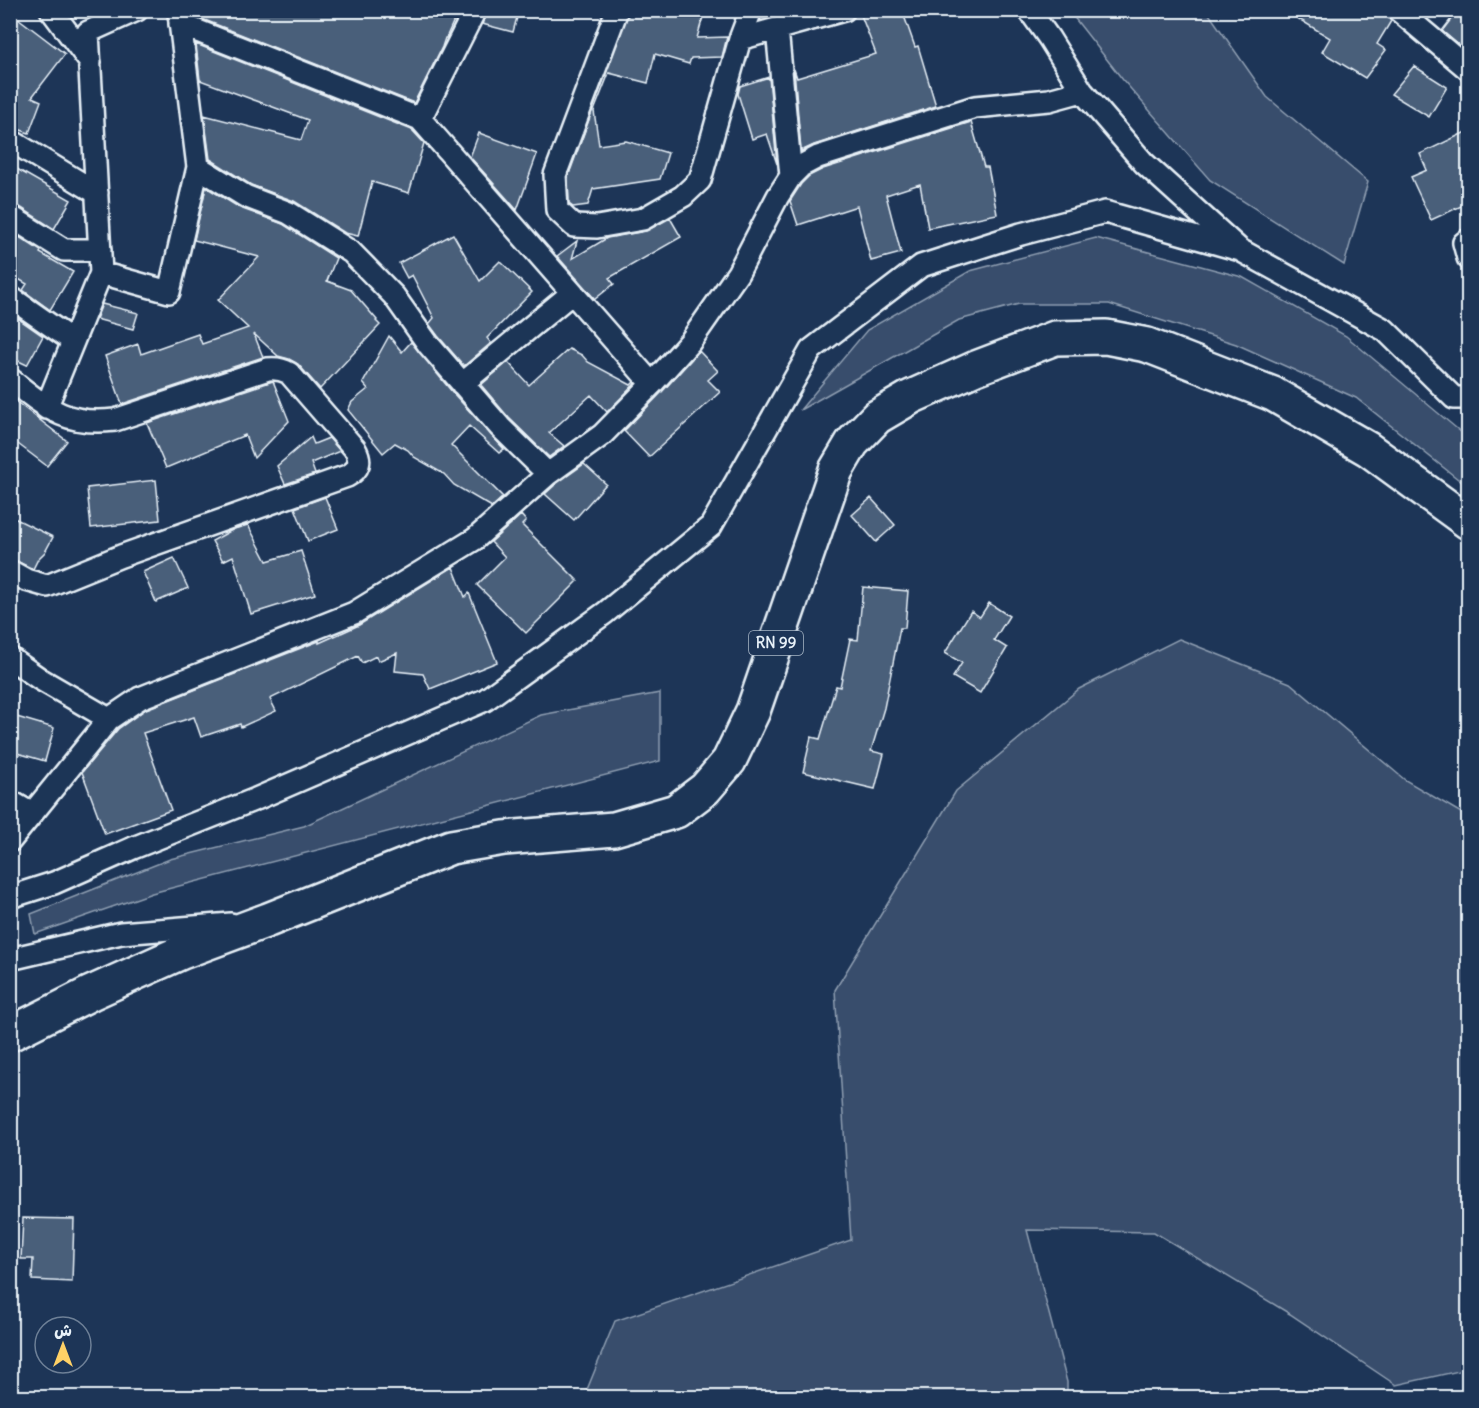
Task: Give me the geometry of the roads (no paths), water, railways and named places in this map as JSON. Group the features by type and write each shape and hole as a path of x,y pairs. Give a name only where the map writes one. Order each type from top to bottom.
{"main road":[{"name":"RN 99","path":"10,1034 182,952 451,846 504,838 614,829 675,811 705,789 729,761 753,711 836,470 852,443 877,417 911,397 976,368 1055,338 1106,337 1147,345 1274,394 1368,449 1468,522"}],"street":[{"path":"51,10 90,62"},
{"path":"46,408 101,273 88,32 137,10"},
{"path":"420,119 475,10"},
{"path":"617,10 555,175 557,210 574,226 597,226 643,219 683,196 700,180 740,39 751,10"},
{"path":"740,39 785,22 844,10"},
{"path":"1029,10 1082,91 1143,163 1240,250 1385,330 1454,398 1468,398"},
{"path":"1398,10 1468,69"},
{"path":"179,17 420,119 652,384"},
{"path":"101,273 169,292 198,167 179,17"},
{"path":"785,22 791,177"},
{"path":"10,841 110,719 140,699 354,613 476,539 548,474 602,435 690,342 738,273 778,196 801,166 818,157 975,107 1049,100 1082,91"},
{"path":"10,140 97,193"},
{"path":"198,167 245,196 289,213 351,252 394,296 428,344 500,427 548,474"},
{"path":"10,897 54,883 485,700 604,613 711,526 811,350 921,266 1021,234 1105,212 1240,250"},
{"path":"13,218 64,250 100,250"},
{"path":"1468,240 1464,243 1468,258"},
{"path":"462,384 572,293"},
{"path":"10,297 73,341"},
{"path":"10,379 46,408 59,414 86,421 115,420 268,369 282,369 289,373 355,449 359,462 358,468 347,476 122,556 47,586 26,580 10,571"},
{"path":"10,658 40,679 110,719"},
{"path":"10,801 32,814"},
{"path":"10,959 121,933 268,920"}]}
